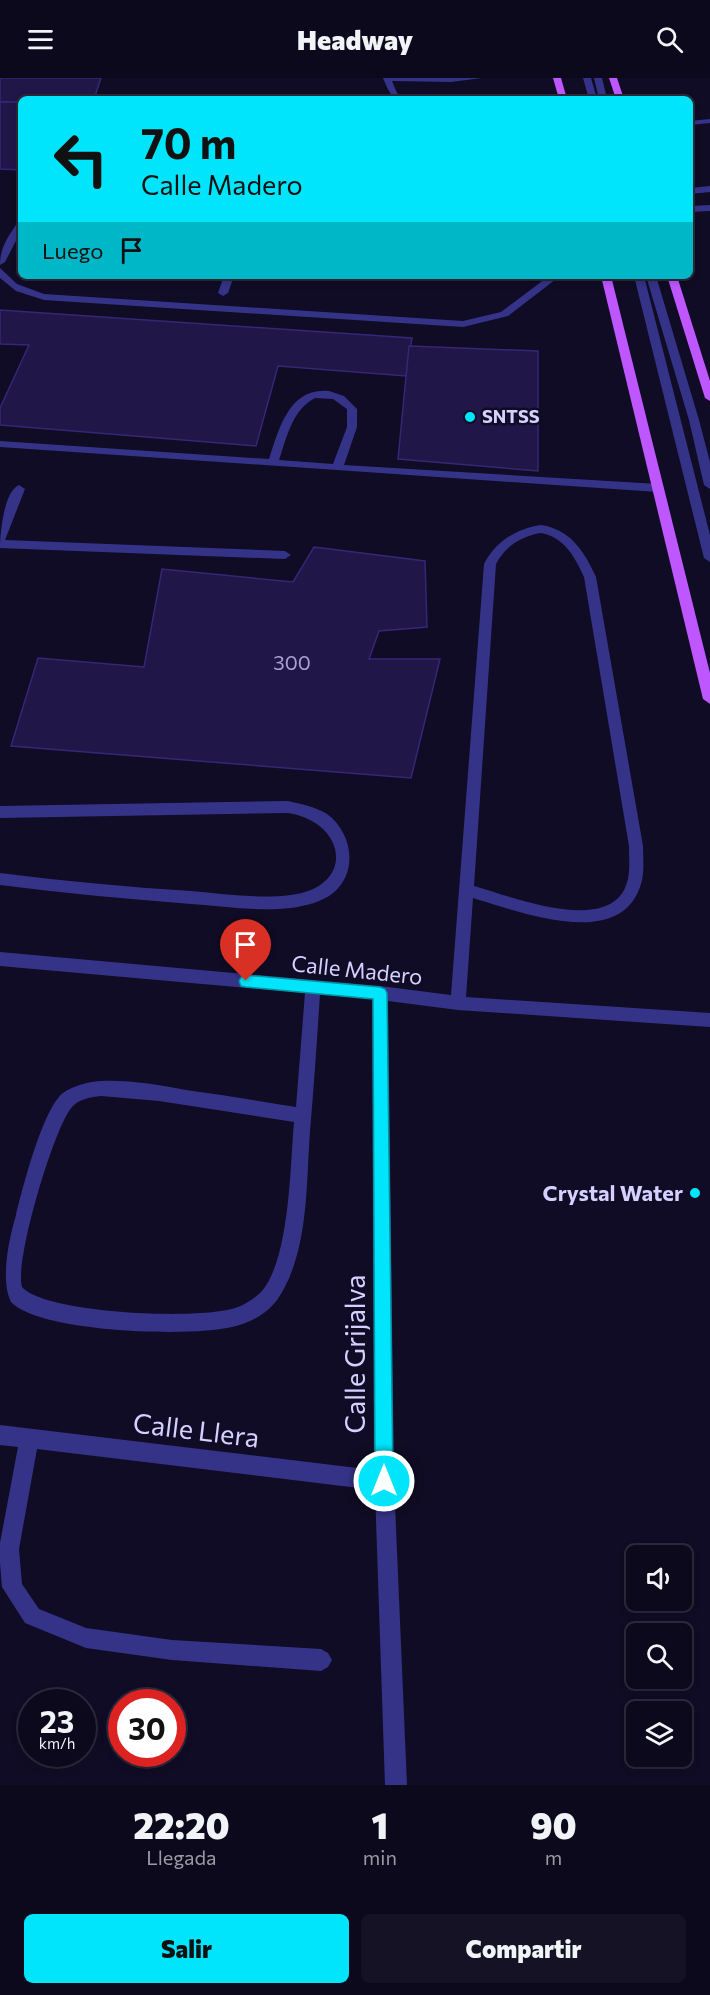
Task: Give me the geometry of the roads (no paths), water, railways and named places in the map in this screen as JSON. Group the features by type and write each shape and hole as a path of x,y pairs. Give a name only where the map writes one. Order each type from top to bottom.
{"main road":[{"path":"549,78 558,81 562,96"},
{"path":"614,79 619,96"},
{"path":"607,279 710,699"},
{"path":"673,279 710,398"}],"street":[{"path":"397,96 387,78 451,80 478,78"},
{"path":"587,78 591,96"},
{"path":"598,78 602,96"},
{"path":"693,123 710,121"},
{"path":"693,191 710,189"},
{"path":"693,209 710,208"},
{"path":"0,262 18,229"},
{"path":"8,244 18,244"},
{"path":"0,272 11,284 30,294 44,297 463,324 487,321 508,314 551,279"},
{"path":"223,293 228,279"},
{"path":"640,279 710,558"},
{"path":"652,279 694,420 710,485"},
{"path":"273,463 293,411 307,397 324,394 342,398 352,410 352,427 338,467"},
{"path":"0,444 658,488"},
{"path":"0,539 19,489"},
{"path":"458,1003 490,564 496,551 508,541 531,530 544,528 555,531 575,548 590,577 636,846 636,876 631,894 621,907 608,914 592,918 572,917 468,890"},
{"path":"0,544 285,555"},
{"path":"0,812 288,807 304,810 324,820 336,832 342,848 342,866 339,878 329,888 310,897 279,902 76,889 0,879"},
{"name":"Calle Madero","path":"0,959 380,993 458,1003 710,1020"},
{"path":"303,1116 159,1093 101,1088 85,1091 68,1099 57,1113 47,1137 13,1258 10,1276 19,1297 34,1305 61,1313 142,1322 200,1324 234,1318 253,1309 268,1297 281,1275 294,1209 303,1116 313,987"},
{"name":"Calle Grijalva","path":"380,993 384,1481 396,1785"},
{"name":"Calle Llera","path":"0,1435 384,1481"},
{"path":"29,1438 9,1550 12,1587 32,1616 86,1638 172,1650 321,1660"}],"place":[{"name":"SNTSS","path":"470,417"},
{"name":"Crystal Water","path":"695,1193"}]}
